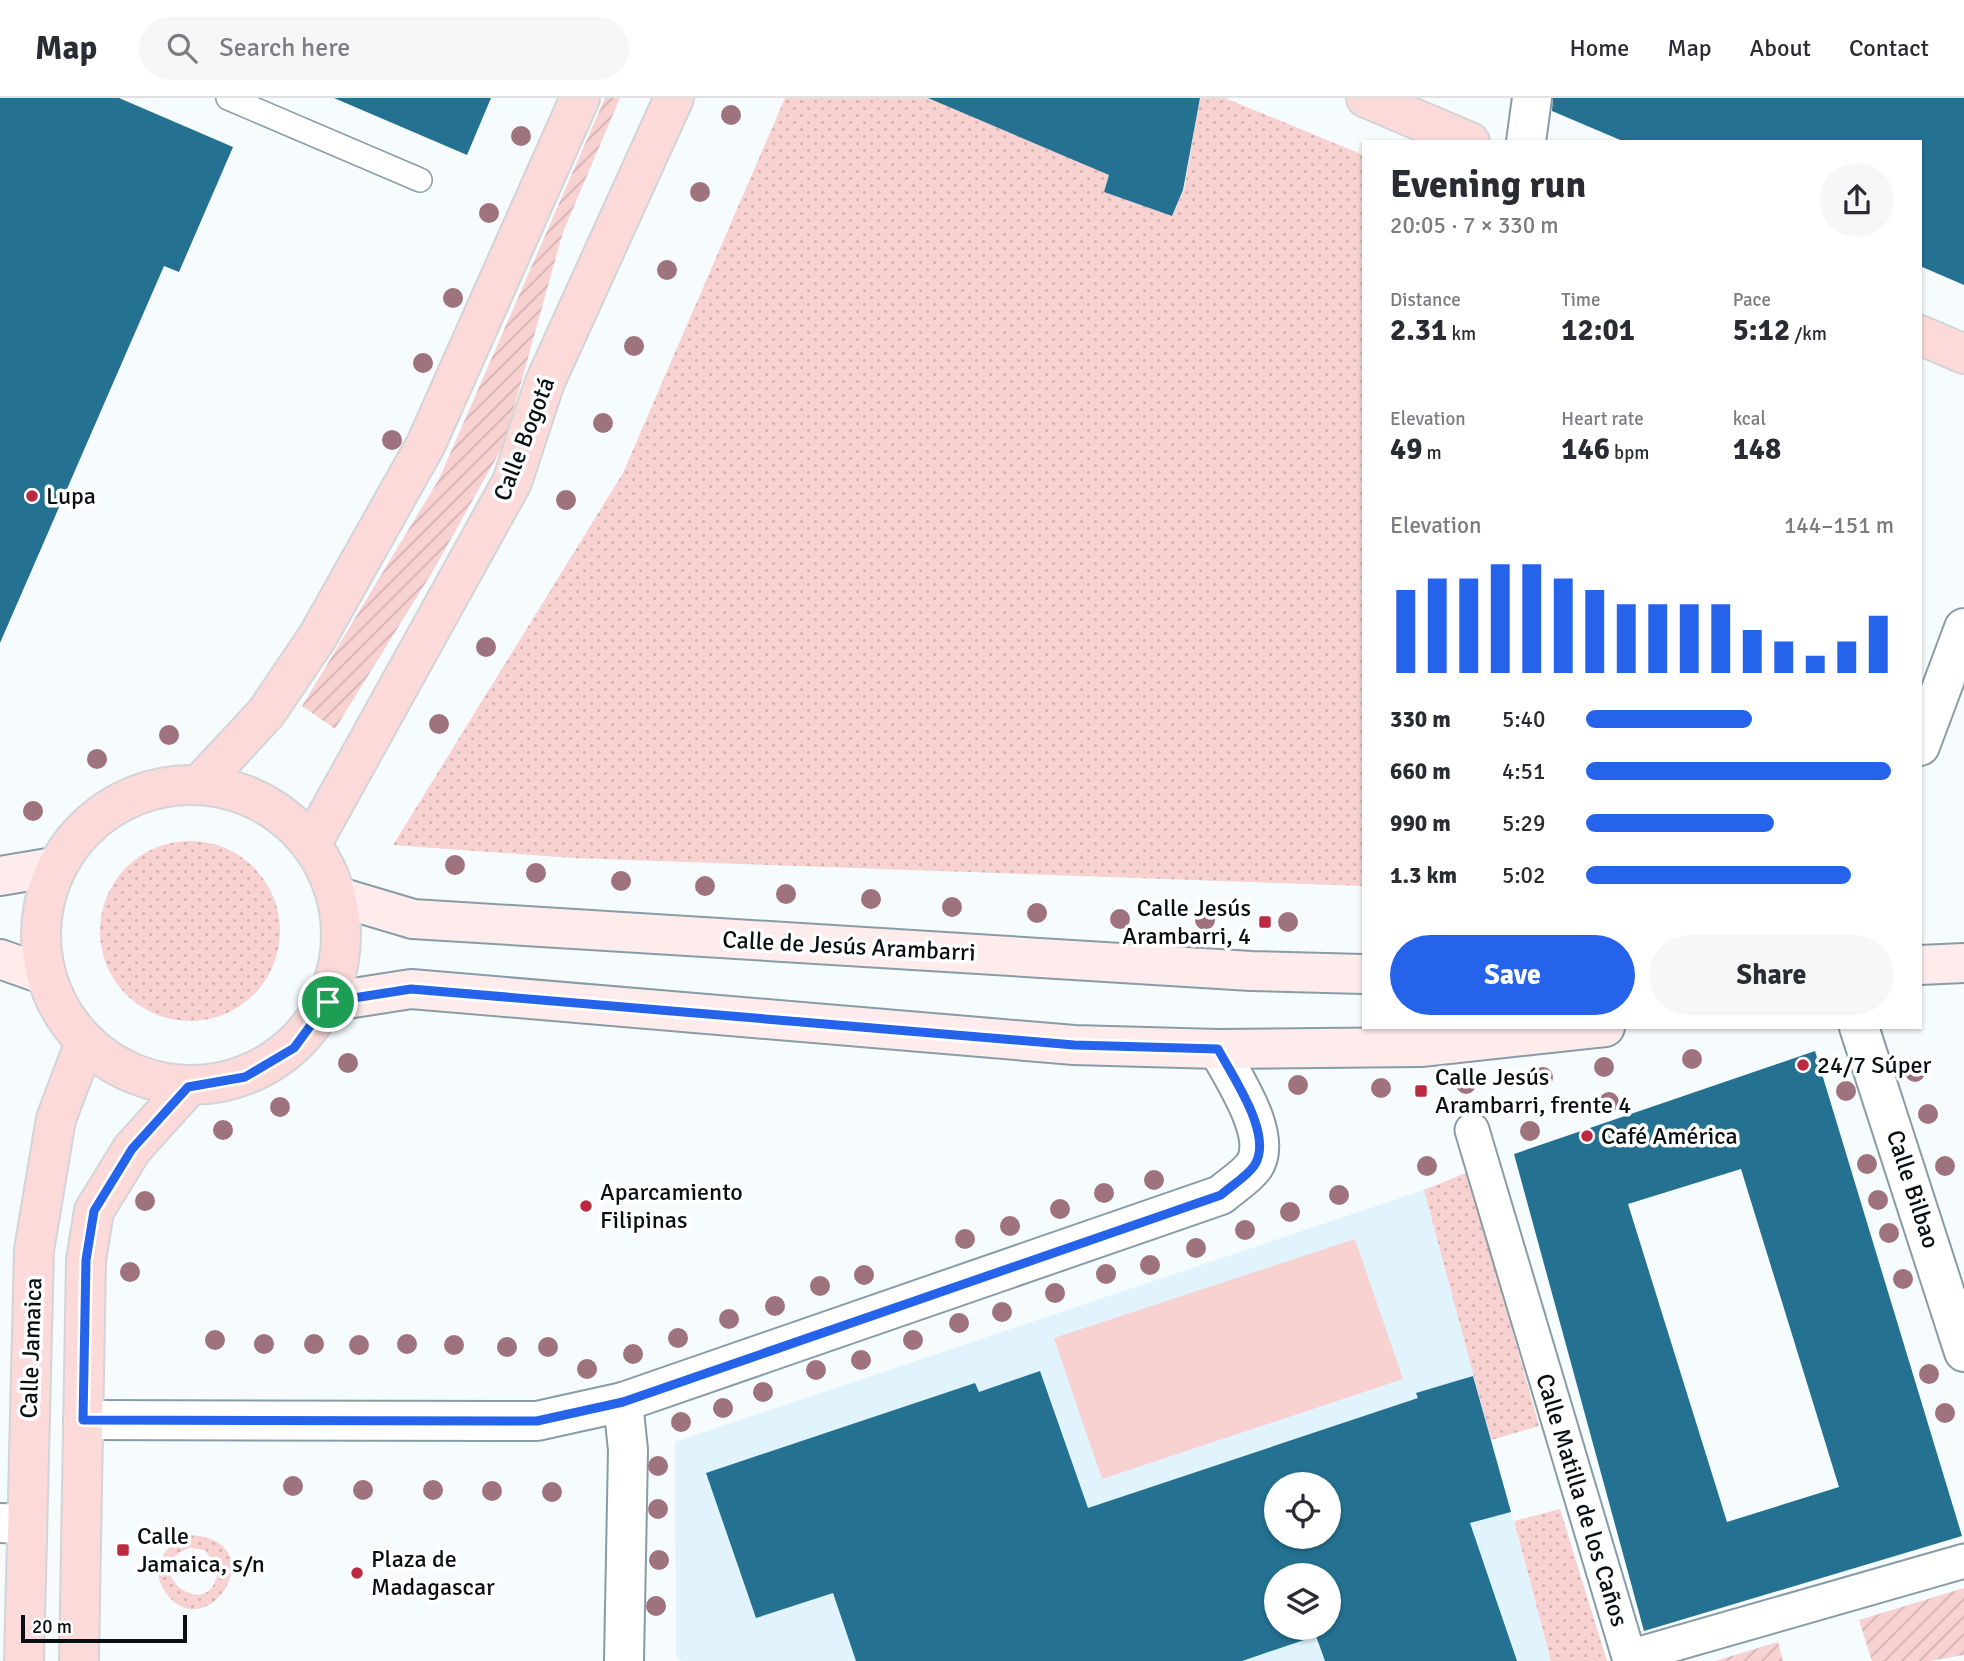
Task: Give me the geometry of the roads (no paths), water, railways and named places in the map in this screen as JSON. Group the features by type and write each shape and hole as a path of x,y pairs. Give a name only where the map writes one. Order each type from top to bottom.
{"main road":[{"path":"200,784 265,713 318,636 426,444 580,98"},
{"name":"Calle Bogotá","path":"312,843 512,482 545,382 674,98"},
{"path":"1366,98 1464,140"},
{"path":"1922,336 1964,354"},
{"path":"200,784 263,801 312,843 339,897 343,951 328,1002 294,1048 245,1077 188,1087 132,1075 85,1042 60,1011 45,975 40,920 54,867 91,821 142,791 200,784"},
{"path":"0,876 54,867"},
{"name":"Calle de Jesús Arambarri","path":"339,897 413,919 1223,969 1362,974"},
{"path":"0,959 45,975"},
{"path":"1922,965 1964,963"},
{"path":"328,1002 411,989 1074,1045 1218,1049 1421,1047 1587,1029"},
{"name":"Calle Jamaica","path":"24,1661 13,1604 13,1524 34,1250 56,1119 85,1042"},
{"path":"79,1661 86,1260 94,1211 132,1149 188,1087"}],"street":[{"path":"1526,140 1532,98"},
{"path":"1922,741 1964,628"},
{"name":"Calle Bilbao","path":"1860,1029 1955,1287 1964,1352"},
{"path":"83,1420 537,1421 623,1402 1221,1195 1255,1165 1260,1144 1256,1123 1218,1049"},
{"name":"Calle Matilla de los Caños","path":"1472,1129 1629,1657 1964,1561"},
{"path":"623,1402 628,1450 624,1661"}],"lane":[{"path":"228,98 420,180"}],"place":[{"name":"Lupa","path":"32,496"},
{"name":"Calle Jesús Arambarri, 4","path":"1265,922"},
{"name":"24/7 Súper","path":"1803,1065"},
{"name":"Calle Jesús Arambarri, frente 4","path":"1421,1091"},
{"name":"Café América","path":"1587,1136"},
{"name":"Aparcamiento Filipinas","path":"586,1206"},
{"name":"Calle Jamaica, s/n","path":"123,1550"},
{"name":"Plaza de Madagascar","path":"357,1573"}]}
